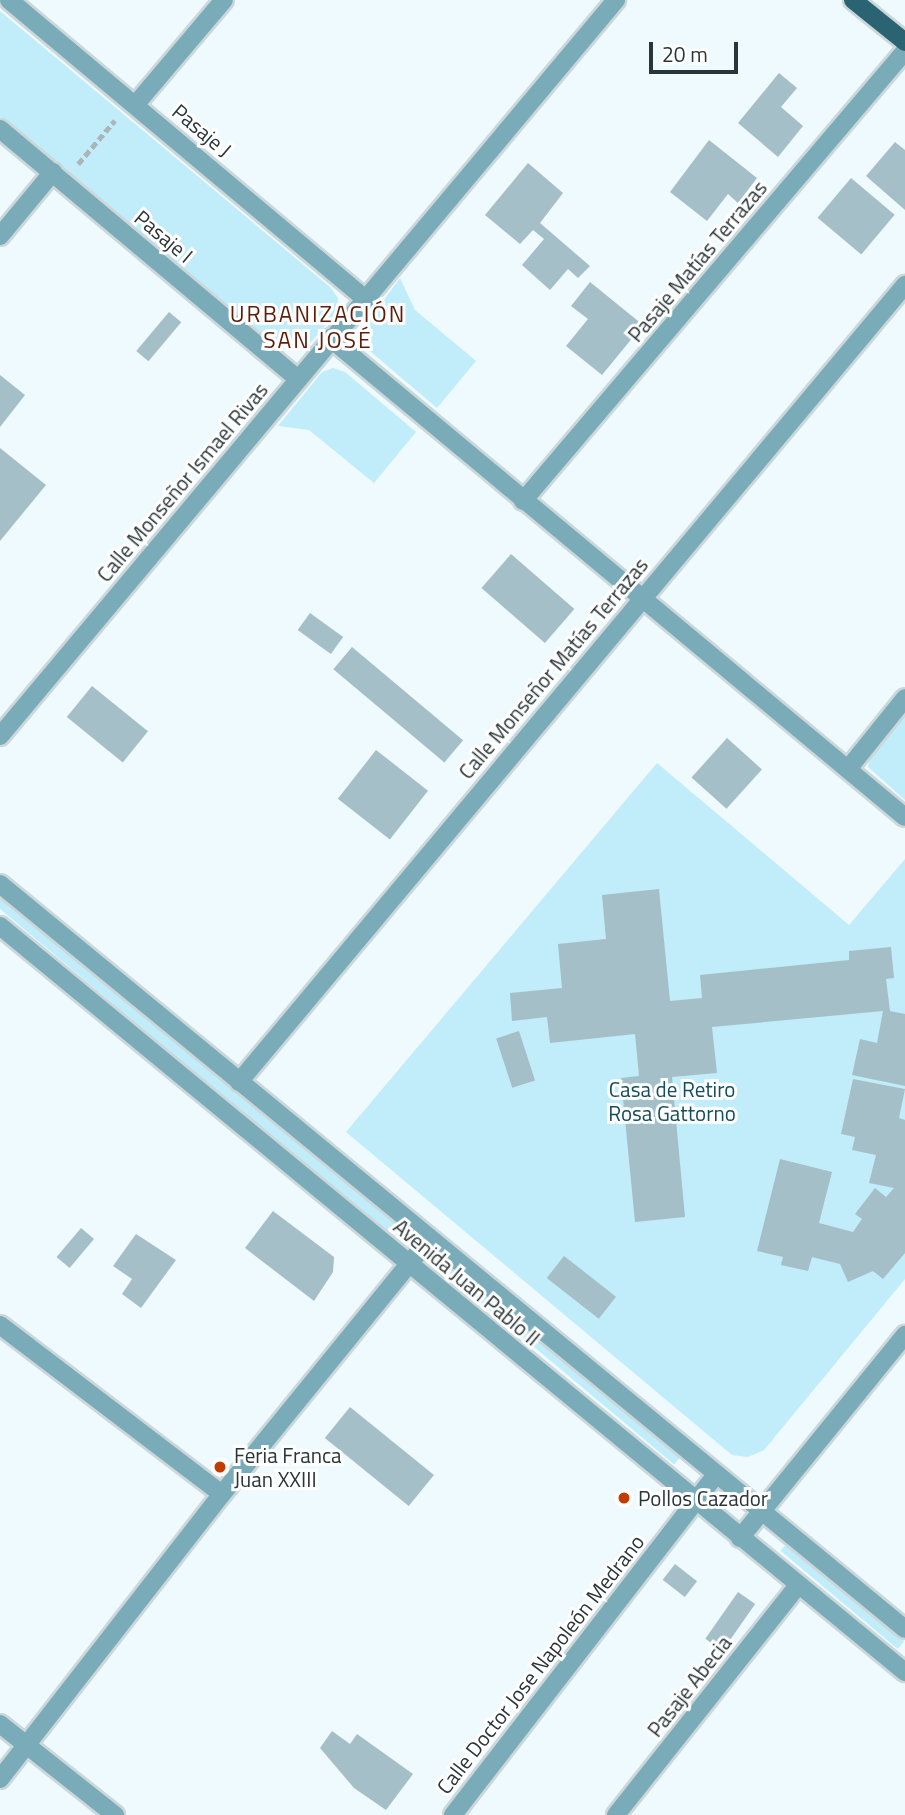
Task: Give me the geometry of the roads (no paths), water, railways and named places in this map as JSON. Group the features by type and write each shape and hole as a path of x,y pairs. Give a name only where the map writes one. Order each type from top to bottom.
{"main road":[{"path":"853,0 905,42"}],"street":[{"name":"Pasaje J","path":"9,0 134,102 363,298"},
{"path":"134,102 224,0"},
{"name":"Calle Monseñor Ismael Rivas","path":"0,736 363,298 616,0"},
{"name":"Pasaje Matías Terrazas","path":"523,501 905,51"},
{"name":"Pasaje I","path":"0,129 297,378"},
{"path":"0,236 58,176"},
{"name":"Calle Monseñor Matías Terrazas","path":"239,1082 639,598 899,304 905,285"},
{"path":"330,338 905,817"},
{"path":"848,769 905,698"},
{"name":"Avenida Juan Pablo II","path":"0,884 715,1476 905,1629"},
{"name":"Avenida Juan Pablo II","path":"0,926 905,1672"},
{"path":"0,1779 222,1494 429,1240"},
{"path":"0,1325 222,1494"},
{"path":"740,1538 905,1335"},
{"name":"Calle Doctor Jose Napoleón Medrano","path":"453,1815 715,1476"},
{"name":"Pasaje Abecia","path":"615,1815 798,1585"},
{"path":"0,1724 115,1815"}],"place":[{"name":"Feria Franca Juan XXIII","path":"220,1467"},
{"name":"Pollos Cazador","path":"624,1498"}],"district":[{"name":"URBANIZACIÓN SAN JOSÉ","path":"318,327"}],"park label":[{"name":"Casa de Retiro Rosa Gattorno","path":"672,1101"}]}
